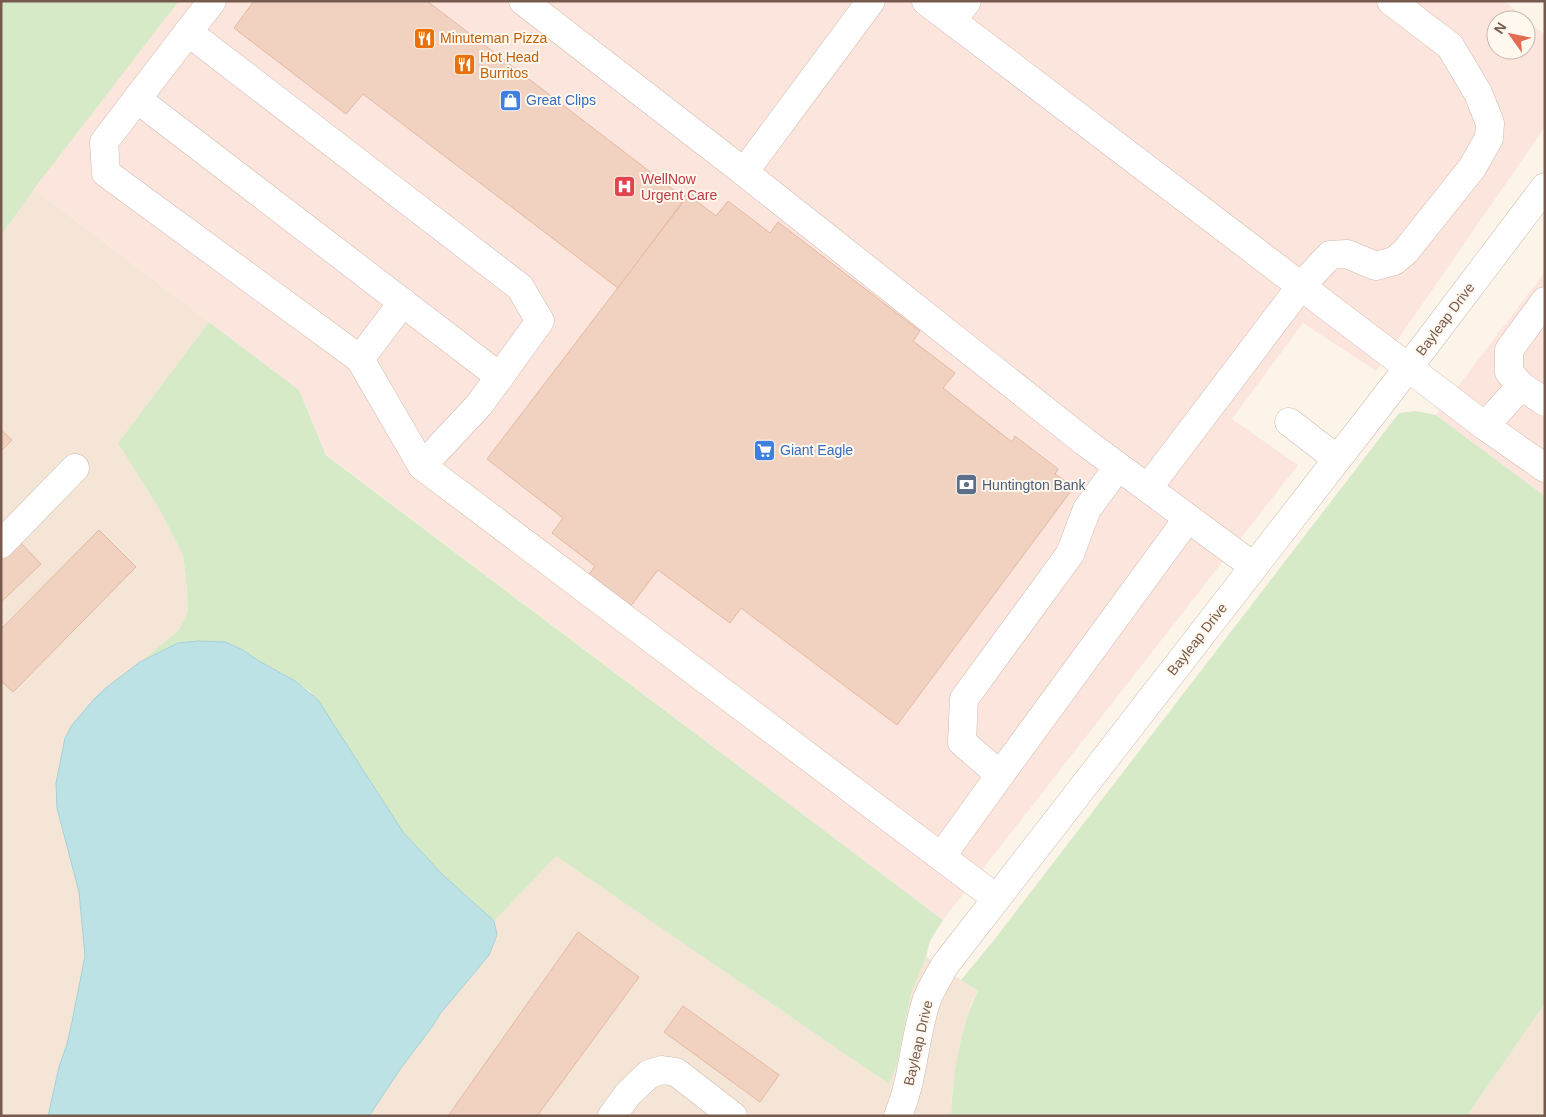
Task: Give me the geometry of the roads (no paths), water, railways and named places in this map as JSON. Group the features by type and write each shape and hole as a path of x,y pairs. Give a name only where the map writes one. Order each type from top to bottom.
{"street":[{"path":"212,1 104,142 106,173 360,359 422,466 996,898"},
{"path":"523,1 744,172 1084,442 1253,566"},
{"path":"744,172 871,1"},
{"path":"926,1 960,11 1301,286 1485,426 1545,468"},
{"path":"1148,488 1301,286 1330,256 1348,254 1376,266 1394,261 1405,252 1472,168 1489,138 1490,123 1478,93 1450,46 1391,1"},
{"path":"188,32 520,286 540,321 479,405 422,466"},
{"path":"137,99 500,377"},
{"name":"Bayleap Drive","path":"898,1116 911,1074 923,1013 928,998 945,965 1408,368 1545,187"},
{"path":"1485,426 1537,393 1510,372 1509,350 1545,301"},
{"path":"360,359 403,302"},
{"path":"1289,422 1336,459"},
{"path":"1000,775 962,742 964,699 1070,554 1087,510 1118,467"},
{"path":"1,544 75,468"},
{"path":"942,857 1188,518"},
{"path":"612,1116 628,1094 649,1074 662,1070 676,1072 733,1116"}],"water":[{"path":"199,641 225,642 241,649 295,681 318,700 403,832 443,875 494,921 497,935 489,955 440,1014 369,1116 48,1116 59,1067 67,1044 85,956 79,892 57,808 56,783 65,738 72,725 95,698 140,662 178,643"}],"place":[{"name":"Minuteman Pizza","path":"424,38"},
{"name":"Hot Head Burritos","path":"464,65"},
{"name":"Great Clips","path":"510,100"},
{"name":"WellNow Urgent Care","path":"625,187"},
{"name":"Giant Eagle","path":"764,450"},
{"name":"Huntington Bank","path":"966,485"}]}
